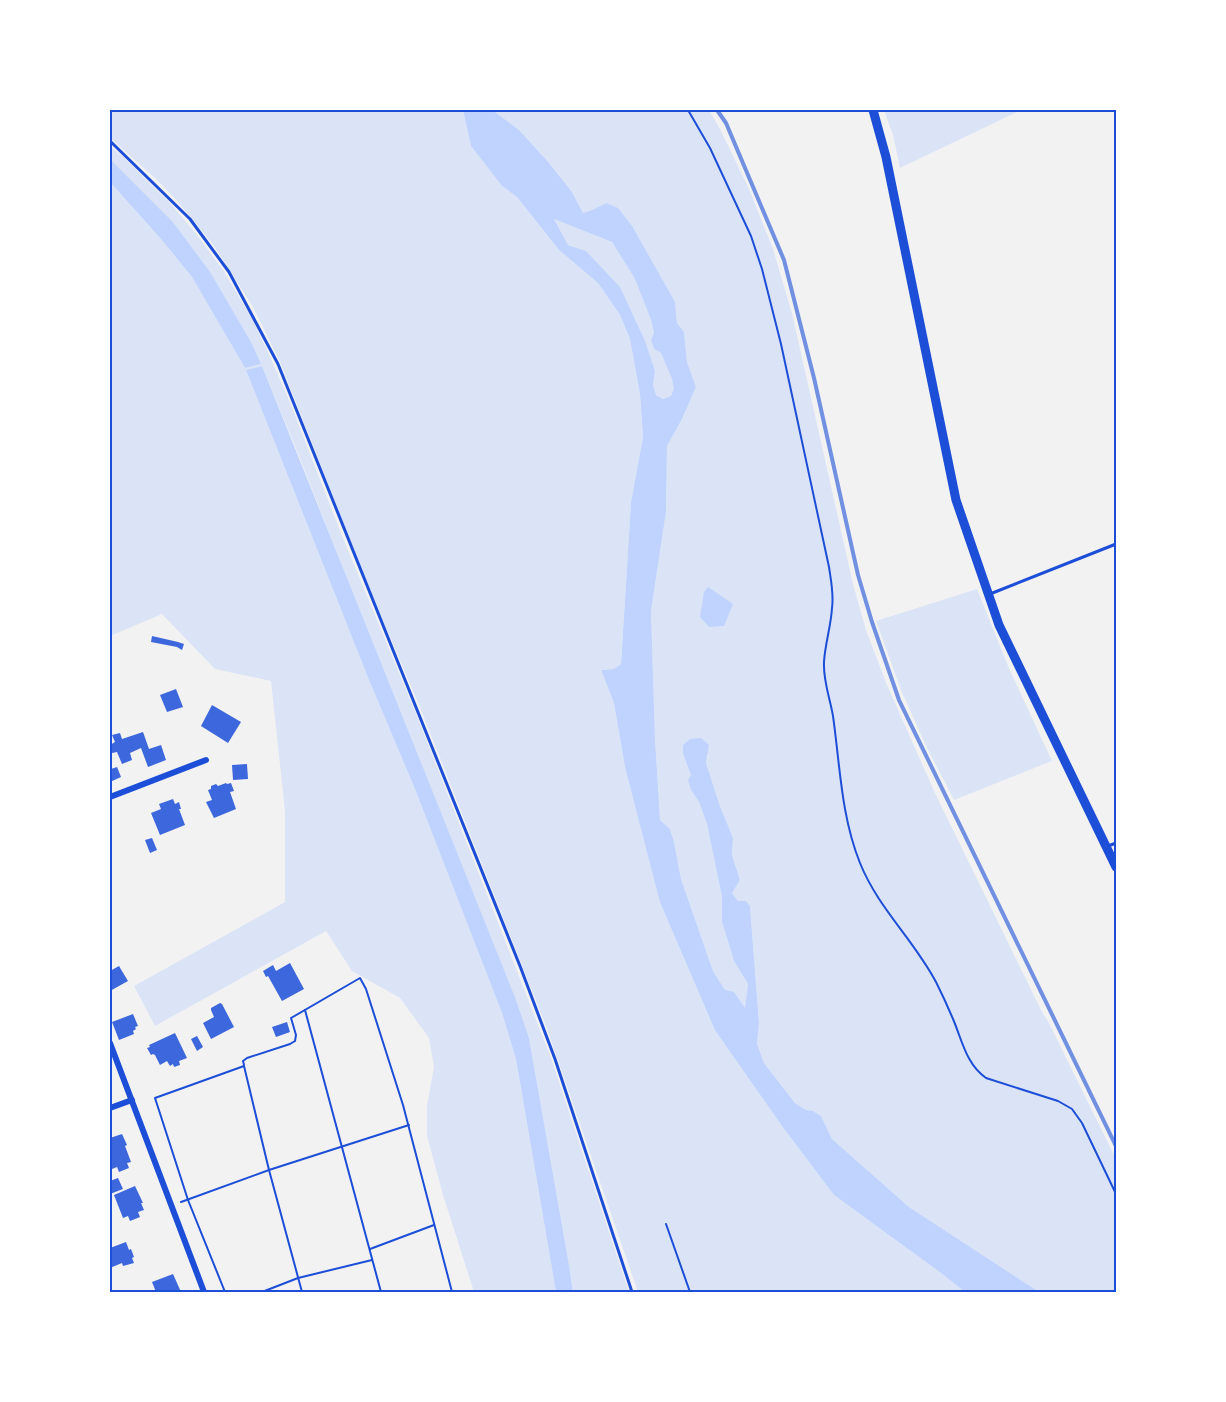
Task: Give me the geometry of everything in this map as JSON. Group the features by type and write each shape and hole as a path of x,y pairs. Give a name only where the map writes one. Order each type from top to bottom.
{"main road":[{"path":"873,110 886,157 956,500 999,625 1116,867"}],"street":[{"path":"110,797 206,760"},
{"path":"110,1043 204,1293"},
{"path":"110,1108 132,1100"}],"lane":[{"path":"110,141 190,219 229,272 278,364 555,1059 632,1293"},
{"path":"989,595 1116,544"},
{"path":"1106,847 1116,843"}],"path":[{"path":"688,110 710,148 751,236 762,269 783,355 829,567 833,594 824,675 833,715 844,806 860,863 885,909 921,955 953,1020 965,1051 977,1071 986,1078 1058,1101 1072,1109 1082,1123 1116,1194"},
{"path":"302,1293 243,1061 296,1041 291,1018 360,978 366,989 404,1105 452,1293"},
{"path":"305,1010 381,1293"},
{"path":"225,1293 188,1200 155,1098 244,1066"},
{"path":"171,1206 269,1170 409,1125"},
{"path":"666,1224 690,1293"},
{"path":"370,1249 434,1226"},
{"path":"262,1293 298,1278 373,1260"}],"shaded area":[{"path":"110,110 463,110 471,146 502,186 517,197 559,250 598,283 620,315 630,339 640,394 643,437 631,502 621,664 614,669 601,670 614,703 625,767 716,1030 782,1126 834,1195 965,1292 638,1292 546,1026 280,362 253,307 214,246 155,178 110,138"},
{"path":"495,110 709,110 720,129 750,191 773,249 792,313 853,584 866,630 887,685 935,793 1116,1159 1116,1292 1038,1292 909,1207 832,1139 821,1116 795,1103 764,1063 757,1044 759,1023 750,906 746,901 738,901 732,893 740,880 732,855 733,838 706,763 708,755 690,739 683,745 683,754 691,775 691,790 699,802 707,824 722,897 722,922 734,961 748,984 745,1009 725,990 713,971 681,879 670,829 660,820 655,738 651,611 666,512 667,446 696,387 687,362 684,332 677,323 675,302 606,203 583,213 572,192 519,130"},
{"path":"884,110 1021,110 900,168 893,135"},
{"path":"110,146 170,203 197,235 223,270 250,315 268,352 419,721 551,1058 629,1292 573,1292 529,1038 515,997 262,366 246,370 369,680 415,789 502,1013 516,1059 556,1292 474,1292 427,1136 427,1106 434,1067 429,1038 400,998 352,971 326,931 155,1026 134,986 285,902 285,811 271,681 215,669 162,614 110,636 110,182 192,277 245,368 261,364 172,221 110,159"},
{"path":"554,219 612,242 635,279 651,320 654,333 651,340 654,349 661,353 675,389 671,396 663,399 656,395 653,385 655,371 586,251 568,245"},
{"path":"977,589 1008,666 1052,761 954,800 901,690 876,621"}],"water":[{"path":"463,110 495,110 519,130 548,162 572,192 583,213 606,203 618,208 632,226 675,302 677,323 684,332 687,362 696,387 667,446 666,512 651,611 655,738 660,820 670,829 681,879 713,971 725,990 734,992 745,1008 748,984 734,961 722,922 722,897 707,824 699,802 691,790 688,780 691,775 683,754 683,745 690,739 701,738 709,745 706,763 733,838 732,855 740,880 732,893 738,901 746,901 750,906 759,1023 757,1044 764,1063 795,1103 821,1116 832,1139 909,1207 1038,1292 965,1292 834,1195 782,1126 715,1030 660,902 625,767 614,703 601,670 614,669 621,664 631,502 643,437 640,394 630,339 620,315 598,283 559,250 517,197 502,186 471,146","holes":["554,219 612,242 635,279 651,320 654,333 651,340 654,349 661,353 672,379 674,389 671,396 663,399 656,395 653,385 655,371 645,341 620,287 586,251 568,245"]},
{"path":"110,159 172,221 210,272 251,342 261,364 245,368 192,277 110,182"},
{"path":"262,366 515,997 529,1038 573,1292 556,1292 516,1059 502,1013 415,789 369,680 246,370"},
{"path":"708,587 733,604 724,626 709,627 700,617 704,592"}],"building":[{"path":"152,636 184,644 182,650 151,642"},
{"path":"176,689 183,707 167,712 160,695"},
{"path":"212,705 241,722 228,743 201,726"},
{"path":"143,732 149,749 161,745 166,760 148,767 141,748 130,753 132,760 122,764 117,752 112,753 110,745 115,742 112,735 120,733 122,739"},
{"path":"247,764 248,779 233,780 232,765"},
{"path":"110,765 111,769 117,767 121,777 110,782"},
{"path":"231,783 234,791 230,792 236,809 214,818 206,802 212,800 208,790 216,784 218,786"},
{"path":"173,799 175,804 179,802 185,825 160,835 151,813 161,809 159,804"},
{"path":"152,838 157,850 150,853 145,840"},
{"path":"290,963 304,989 282,1001 263,971 273,965 276,971"},
{"path":"119,966 128,981 110,991 110,971"},
{"path":"220,1003 234,1027 211,1039 203,1023 214,1017 211,1008"},
{"path":"133,1014 138,1026 133,1031 134,1034 119,1040 112,1022"},
{"path":"287,1022 290,1032 276,1037 272,1027"},
{"path":"175,1033 187,1058 179,1061 180,1065 174,1067 173,1064 170,1066 167,1061 160,1065 155,1055 151,1055 147,1048"},
{"path":"197,1036 203,1047 197,1051 191,1039"},
{"path":"122,1134 131,1162 127,1163 129,1168 119,1172 117,1167 112,1169 110,1163 110,1138"},
{"path":"118,1178 123,1189 110,1194 110,1181"},
{"path":"135,1186 144,1210 138,1212 140,1217 130,1221 128,1216 123,1218 114,1195"},
{"path":"126,1242 129,1250 131,1249 134,1263 123,1266 122,1263 110,1268 110,1248"},
{"path":"173,1274 181,1292 156,1292 152,1282"}],"railway":[{"path":"717,110 726,123 784,260 814,378 858,575 899,700 1116,1146"}]}
